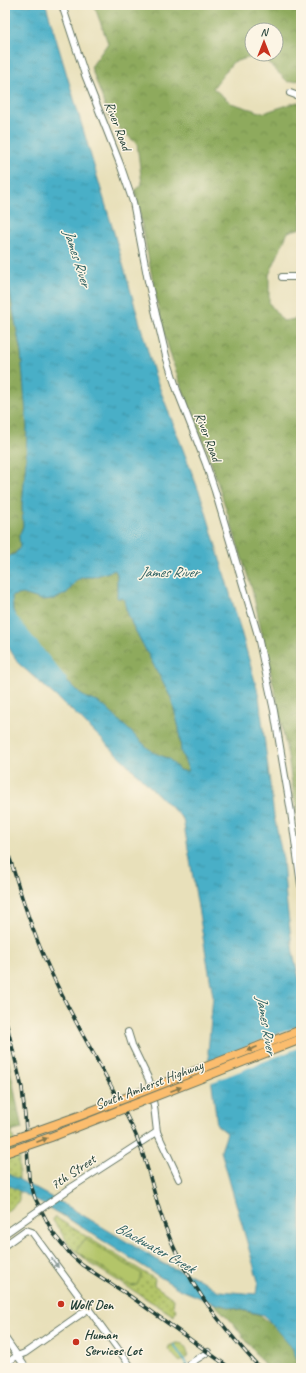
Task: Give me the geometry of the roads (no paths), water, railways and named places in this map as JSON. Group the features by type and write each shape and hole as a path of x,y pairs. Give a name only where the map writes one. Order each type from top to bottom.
{"main road":[{"name":"South Amherst Highway","path":"5,1142 79,1116 301,1030"},
{"name":"South Amherst Highway","path":"5,1153 51,1137 301,1039"}],"street":[{"name":"River Road","path":"62,5 82,69 120,164 133,202 148,281 166,356 177,390 215,491 257,632 279,740 301,885"},
{"path":"290,93 301,97"},
{"path":"282,277 301,277"},
{"path":"128,1032 132,1045 149,1080 157,1132 179,1179"},
{"name":"7th Street","path":"6,1234 72,1187 157,1132"},
{"path":"5,1245 26,1230 32,1232 132,1368"},
{"path":"5,1364 25,1353 88,1308"},
{"path":"5,1338 26,1368"},
{"path":"183,1368 208,1352"}],"water":[{"path":"5,5 46,5 155,376 203,502 259,696 274,816 283,859 293,953 299,978 301,995 301,1368 292,1348 264,1315 213,1303 179,1289 64,1216 5,1183 5,1172 69,1207 164,1264 197,1278 219,1291 256,1294 258,1281 221,1151 227,1133 217,1125 208,1052 213,996 183,819 79,717 18,663 5,641 5,561 7,562 9,556 15,554 20,547 19,536 23,526 22,506 27,427 21,353 5,265","holes":["115,570 117,574 117,598 122,598 124,600 132,624 171,698 179,728 181,752 189,771 179,770 169,759 152,752 107,709 98,702 88,699 80,694 70,684 50,670 46,664 39,661 32,651 28,638 23,634 18,625 13,610 12,596 23,594 42,600 55,599 67,593 77,580 84,577 93,577"]}],"waterway":[{"name":"James River","path":"5,611 62,682"},
{"path":"174,1345 189,1368"}],"railway":[{"path":"5,842 25,906 42,953 69,1009 124,1110 139,1142 161,1214 173,1246 205,1302 260,1368"},
{"path":"5,1017 22,1088 29,1178 35,1198 53,1233 71,1255 82,1265 130,1296 230,1368"}],"place":[{"name":"Wolf Den","path":"61,1304"},
{"name":"Human Services Lot","path":"76,1342"}],"water label":[{"name":"Blackwater Creek","path":"155,1248"}]}
